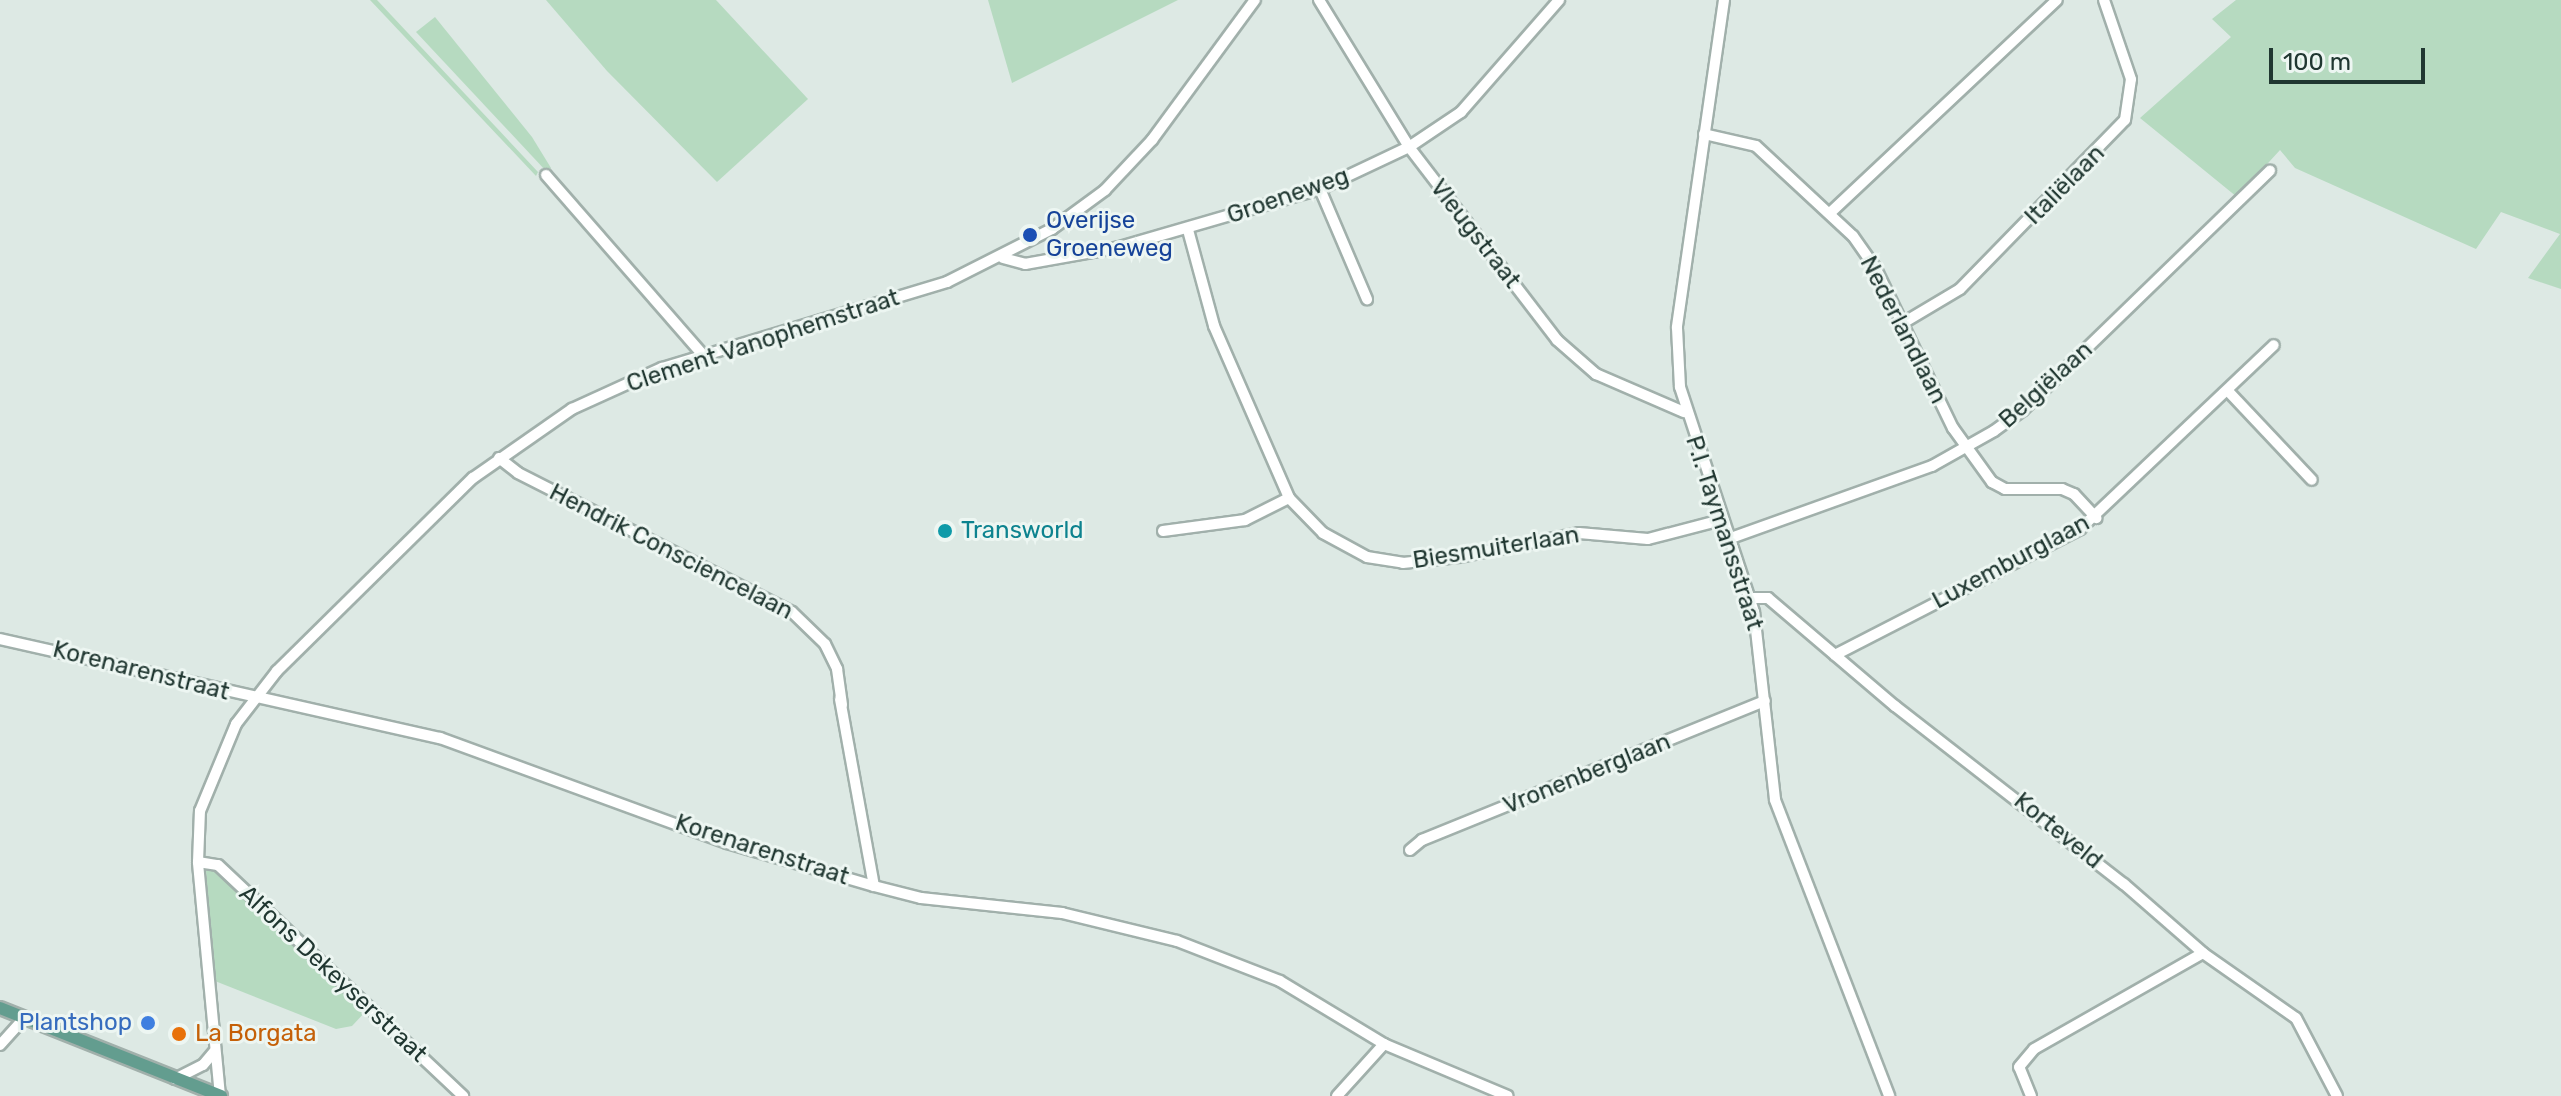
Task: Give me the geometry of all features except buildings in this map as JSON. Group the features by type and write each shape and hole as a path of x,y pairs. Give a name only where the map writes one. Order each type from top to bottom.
{"main road":[{"path":"0,1008 220,1096"}],"street":[{"name":"Clement Vanophemstraat","path":"220,1096 198,862 207,786 253,698 437,510 499,458 599,395 703,355 879,304 1003,258 1105,190 1152,140 1255,0"},
{"name":"Vleugstraat","path":"1319,0 1409,147 1557,340 1596,374 1684,412"},
{"name":"Groeneweg","path":"1003,258 1025,264 1188,230 1320,189 1409,147 1475,100 1559,0"},
{"name":"P.I. Taymansstraat","path":"1724,0 1677,328 1684,412 1749,598 1780,815 1889,1096"},
{"path":"1830,213 2057,0"},
{"name":"Italiëlaan","path":"1903,323 1960,289 2125,120 2131,79 2104,0"},
{"name":"Nederlandlaan","path":"1704,134 1747,140 1830,213 1875,267 1967,449 1992,482 2005,489 2062,489 2074,494 2096,518"},
{"name":"Belgiëlaan","path":"1728,539 1967,449 2023,410 2270,171"},
{"path":"546,175 703,355"},
{"path":"1320,189 1367,299"},
{"name":"Biesmuiterlaan","path":"1188,230 1214,326 1289,498 1323,533 1367,557 1403,563 1579,533 1648,539 1721,520"},
{"name":"Luxemburglaan","path":"1835,655 2096,518 2274,345"},
{"path":"2228,391 2312,480"},
{"name":"Hendrik Consciencelaan","path":"499,458 518,473 792,612 813,628 831,658 874,886"},
{"path":"1163,531 1245,520 1289,498"},
{"name":"Korteveld","path":"1749,598 1768,598 1835,655 2124,884 2203,953 2296,1018 2337,1096"},
{"name":"Korenarenstraat","path":"0,639 440,738 727,843 874,886 921,898 1062,913 1177,941 1280,981 1384,1044 1508,1096"},
{"name":"Vronenberglaan","path":"1410,850 1422,840 1765,701"},
{"name":"Alfons Dekeyserstraat","path":"198,862 218,865 463,1096"},
{"path":"2031,1096 2019,1067 2034,1049 2203,953"},
{"path":"0,1045 24,1018"},
{"path":"1337,1096 1384,1044"},
{"path":"175,1079 203,1065 214,1052"}],"green space":[{"path":"370,0 377,0 538,172 536,176"},
{"path":"546,0 716,0 808,99 717,182 607,71"},
{"path":"988,0 1178,0 1012,83"},
{"path":"2236,0 2561,0 2561,289 2528,278 2560,234 2501,212 2476,249 2295,168 2280,150 2237,197 2140,118 2231,37 2212,19"},
{"path":"435,17 532,137 551,168 546,171 416,32"},
{"path":"217,869 367,1010 352,1026 336,1029 215,981 206,871"}],"place":[{"name":"Overijse Groeneweg","path":"1030,235"},
{"name":"Transworld","path":"945,531"},
{"name":"Plantshop","path":"148,1023"},
{"name":"La Borgata","path":"179,1034"}]}
